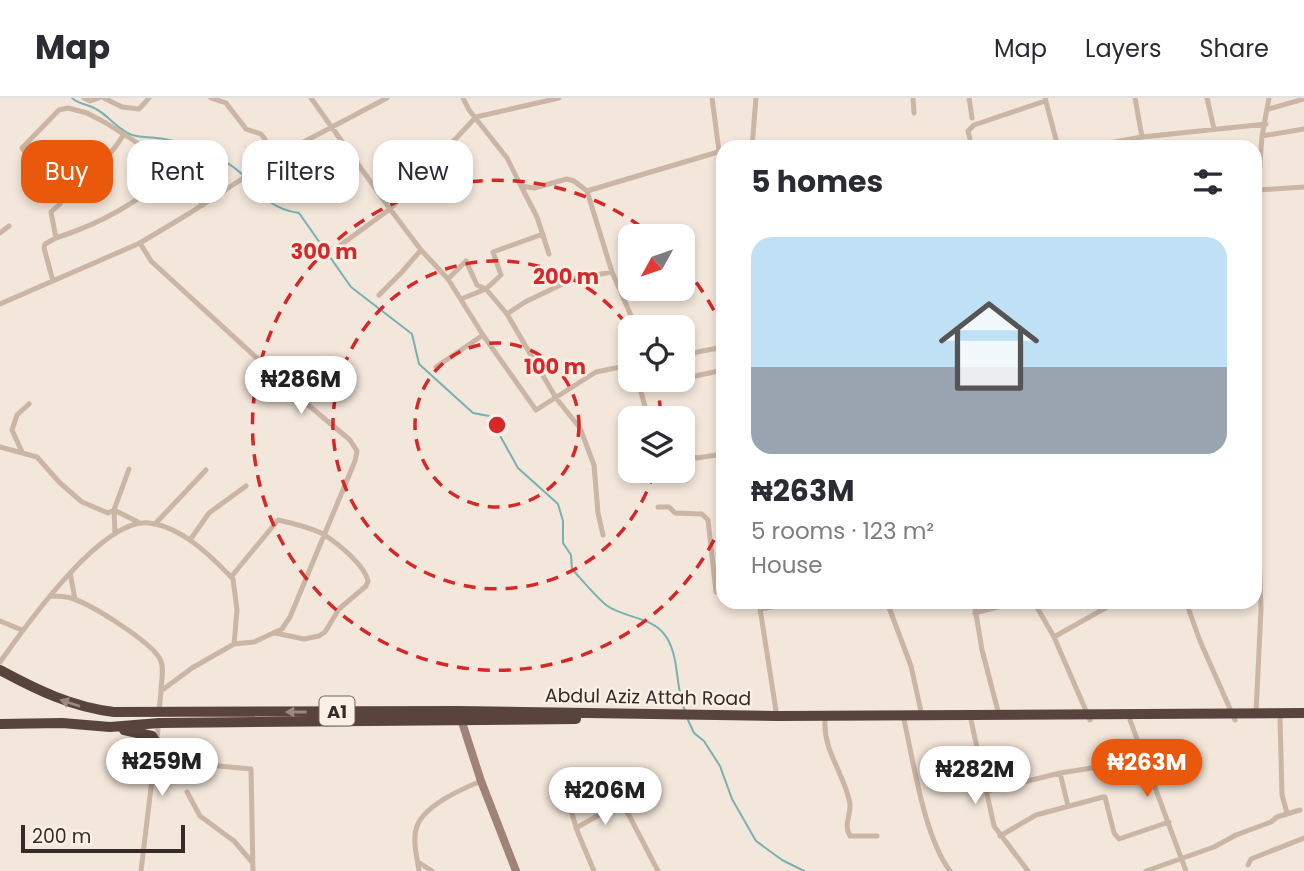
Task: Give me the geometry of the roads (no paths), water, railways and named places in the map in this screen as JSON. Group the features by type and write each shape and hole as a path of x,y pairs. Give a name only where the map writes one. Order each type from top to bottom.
{"highway":[{"name":"Abdul Aziz Attah Road","path":"0,670 44,694 80,706 114,712 777,718 999,715 1304,719"},
{"name":"Abdul Aziz Attah Road","path":"777,718 971,720 1089,717 1130,720 1304,713"},
{"name":"Abdul Aziz Attah Road","path":"0,724 62,723 110,727 159,723 460,716"},
{"path":"110,727 152,736 157,744"}],"street":[{"path":"84,98 90,102 99,98"},
{"path":"104,98 132,110 139,109 149,98"},
{"path":"211,98 226,103 246,129 261,134 265,140"},
{"path":"311,98 421,250 448,279 531,406 536,410 596,372 618,367"},
{"path":"307,140 387,98"},
{"path":"463,98 469,110 507,158 537,217 549,254"},
{"path":"338,247 390,209 477,117 559,98"},
{"path":"712,98 717,140"},
{"path":"753,140 756,98"},
{"path":"914,98 914,113"},
{"path":"969,98 972,118"},
{"path":"1135,98 1142,137"},
{"path":"1207,98 1214,129"},
{"path":"1262,140 1269,98"},
{"path":"970,140 968,131 974,125 1045,99 1056,140"},
{"path":"1269,109 1304,99"},
{"path":"28,140 59,110 68,108 96,117 133,140"},
{"path":"1126,140 1266,124"},
{"path":"1262,136 1304,129"},
{"path":"113,150 124,134"},
{"path":"587,191 716,153"},
{"path":"521,186 534,188 567,178 587,191 612,272 631,315"},
{"path":"0,304 140,243 242,179"},
{"path":"1262,190 1304,187"},
{"path":"55,238 51,212 60,203"},
{"path":"53,281 45,244 134,203"},
{"path":"0,233 9,226"},
{"path":"461,299 486,289 501,275 493,251 543,234"},
{"path":"140,243 151,261 350,440 357,451 325,535 290,617 282,629 254,642 234,644 192,668 160,691"},
{"path":"379,295 421,250"},
{"path":"448,279 466,261 477,285 486,289 507,314 556,398 580,428 594,465 598,513 603,535"},
{"path":"507,314 525,302 573,279 612,272"},
{"path":"436,367 483,335"},
{"path":"695,352 716,348"},
{"path":"695,376 716,372"},
{"path":"22,452 12,430 17,415 29,404"},
{"path":"0,447 37,457 60,483 82,502 108,513 114,510"},
{"path":"695,457 716,455"},
{"path":"115,533 114,510 129,469"},
{"path":"155,524 206,470"},
{"path":"190,540 209,513 246,486"},
{"path":"658,507 669,507 675,513 702,514 708,520 716,592"},
{"path":"114,510 141,523 167,528 190,540 231,577 234,581 236,603 234,644"},
{"path":"231,577 275,521 325,535 364,572 368,582 366,586 339,609 325,632 304,639 275,632"},
{"path":"0,662 70,573 115,533 141,523"},
{"path":"70,573 75,599"},
{"path":"50,596 75,599 136,636 161,660 159,723 141,871"},
{"path":"759,609 777,718"},
{"path":"890,609 911,666 922,716"},
{"path":"975,609 999,715"},
{"path":"975,613 990,609"},
{"path":"1038,609 1054,637 1089,717"},
{"path":"1054,637 1104,609"},
{"path":"1189,609 1234,717"},
{"path":"1256,713 1261,609"},
{"path":"0,621 22,631"},
{"path":"460,716 481,781 516,871"},
{"path":"1280,719 1282,795 1287,813"},
{"path":"825,720 826,743 850,804 847,831 850,836 857,838 877,836"},
{"path":"904,720 935,846 950,871"},
{"path":"971,720 990,815 1000,836 1028,871"},
{"path":"1130,720 1186,871"},
{"path":"154,760 251,769 253,871"},
{"path":"987,792 1092,768"},
{"path":"1060,774 1068,806"},
{"path":"561,779 576,828 594,871"},
{"path":"418,871 418,822 452,793 481,781"},
{"path":"187,792 200,816 234,841 252,862"},
{"path":"1000,836 1036,815 1105,797 1114,833 1119,839 1169,822"},
{"path":"576,828 622,802 657,871"},
{"path":"1146,871 1300,810"},
{"path":"1248,866 1247,862 1251,859 1304,838"},
{"path":"418,862 432,871"}],"waterway":[{"path":"72,98 101,112 127,133 196,147 216,156 242,174"},
{"path":"272,203 299,213 351,287 412,334 419,364 473,413 489,416 518,468 558,504 563,521 563,543 571,555 572,569 606,605 655,626 667,638 674,655 685,711"},
{"path":"688,720 694,733 704,741 720,766 732,799 756,841 782,860 804,871"}]}
